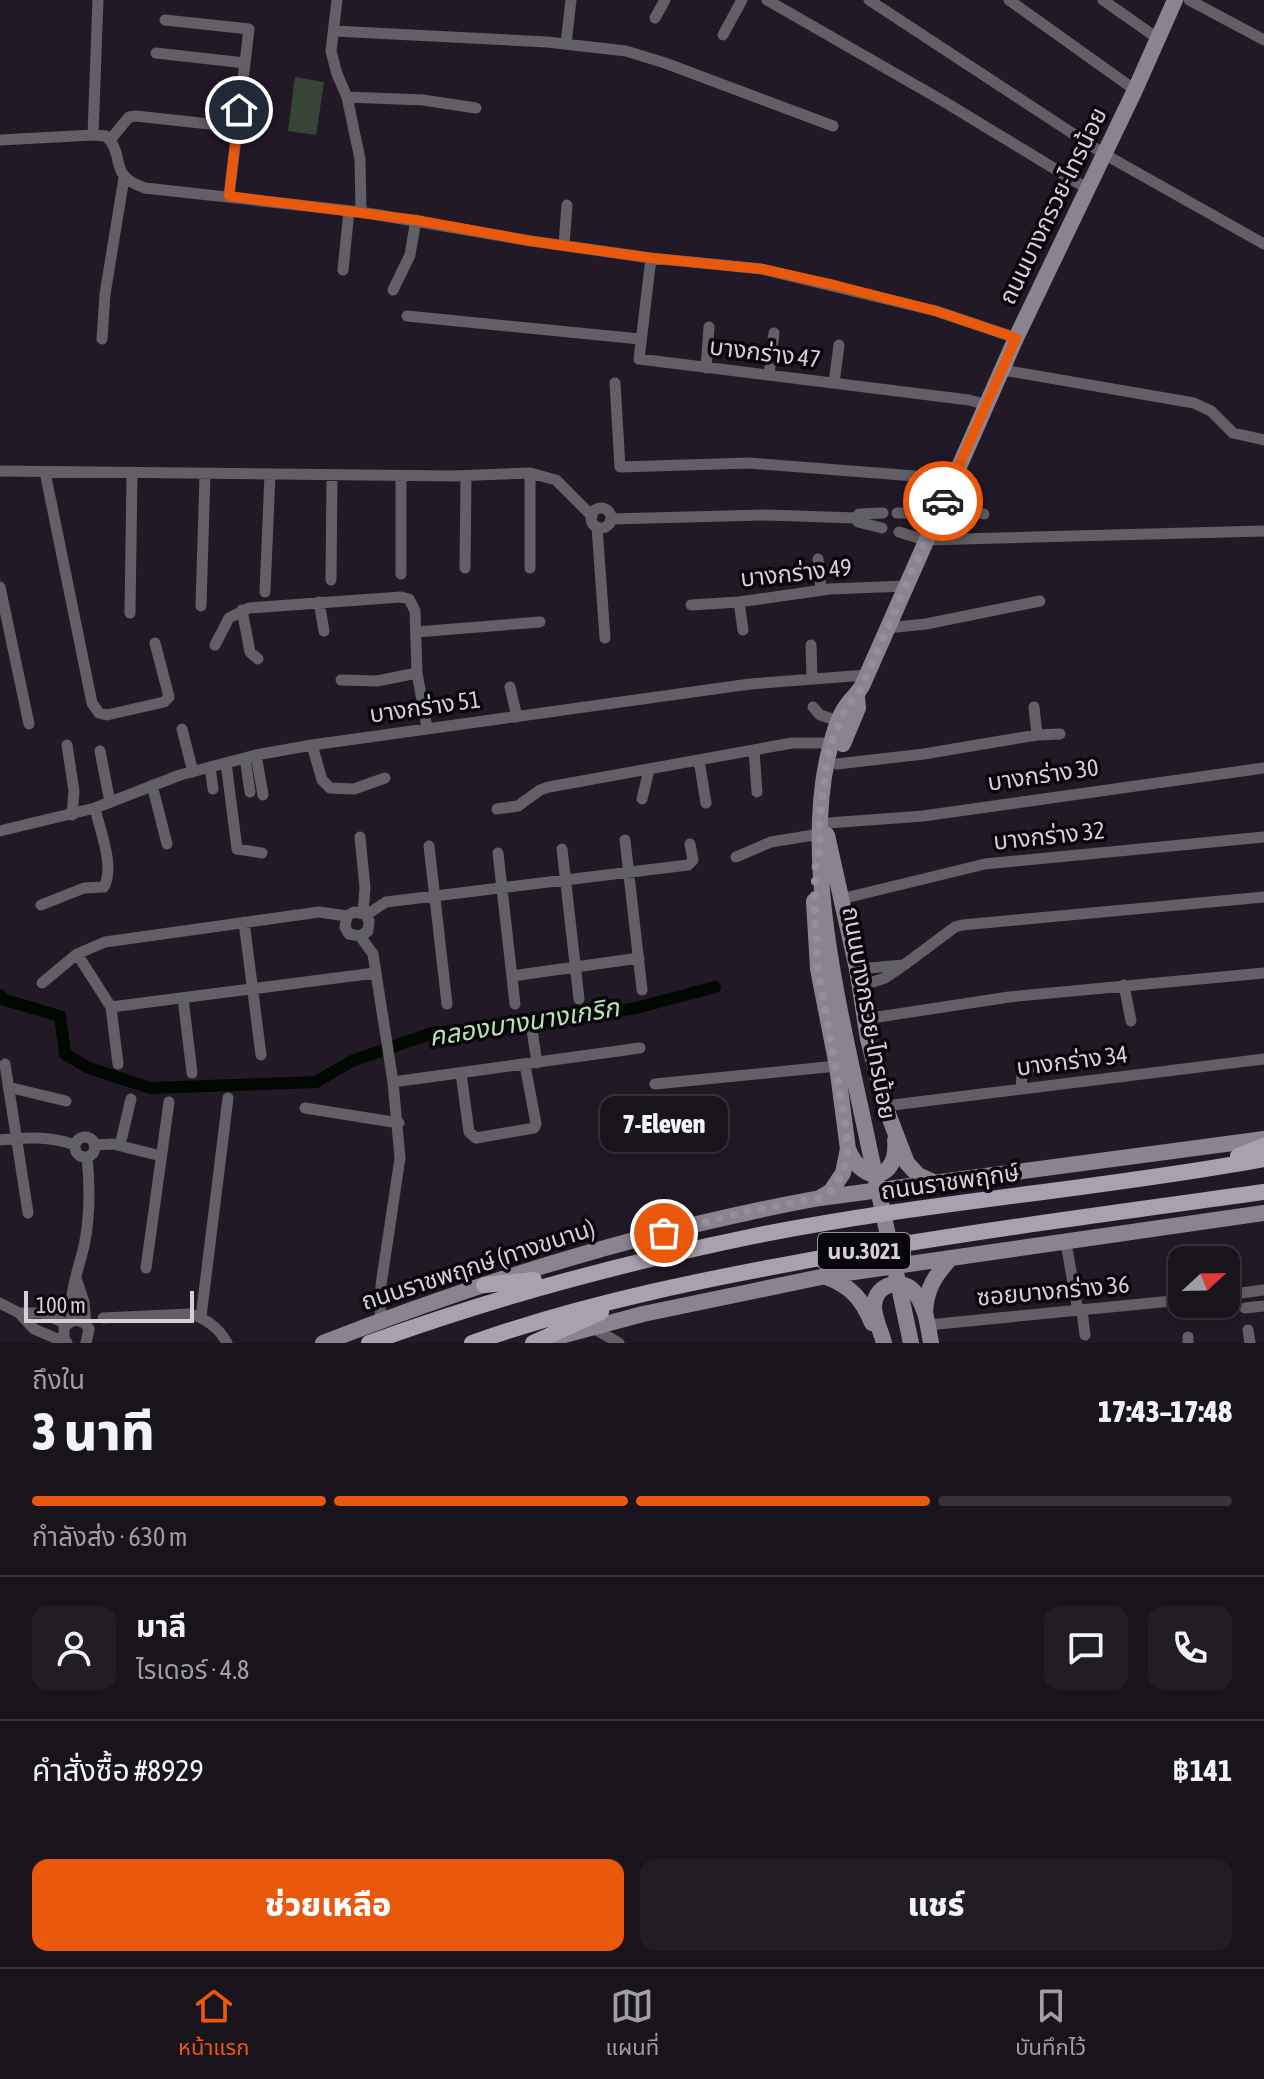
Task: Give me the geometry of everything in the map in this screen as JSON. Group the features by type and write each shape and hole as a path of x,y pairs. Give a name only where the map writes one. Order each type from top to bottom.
{"main road":[{"name":"ถนนบางกรวย-ไทรน้อย","path":"824,835 837,764 858,708 857,697 866,675 1016,338 1175,0"},
{"name":"ถนนบางกรวย-ไทรน้อย","path":"857,697 847,704 831,743 820,809 835,991 911,1343"},
{"path":"824,835 893,1130 907,1163 918,1175 942,1184"},
{"path":"820,1198 831,1191 843,1173 848,1149 837,1066 818,969 814,897 816,861 824,835"},
{"name":"ถนนบางกรวย-ไทรน้อย","path":"829,919 841,990 917,1343"},
{"path":"848,1149 858,1168 865,1172 877,1174 887,1170 894,1161 896,1148 893,1130"},
{"name":"ถนนราชพฤกษ์ (ทางขนาน)","path":"323,1343 578,1255 749,1211 820,1198 1264,1139"},
{"path":"1199,1171 1264,1146"},
{"name":"ถนนราชพฤกษ์","path":"369,1343 490,1301 582,1275 756,1236 1264,1159"},
{"name":"นบ.3021","path":"472,1343 528,1323 639,1294 764,1268 945,1237 1264,1192"},
{"name":"นบ.3021","path":"534,1343 733,1294 826,1276 1264,1213"},
{"path":"926,1319 926,1302 935,1275 951,1258"},
{"path":"484,1285 582,1275"},
{"path":"826,1276 844,1283 862,1300 882,1343"},
{"path":"882,1343 874,1307 880,1291 899,1283 916,1293 931,1343"},
{"path":"534,1343 639,1294"}],"street":[{"path":"93,135 98,0"},
{"path":"337,0 331,51 347,97 360,159 355,211 343,270"},
{"path":"566,44 571,0"},
{"path":"655,18 665,0"},
{"path":"723,35 742,0"},
{"path":"767,0 1088,189"},
{"path":"869,0 1104,154 1264,244"},
{"path":"1009,0 1135,90"},
{"path":"1103,0 1157,38"},
{"path":"1189,0 1264,40"},
{"path":"165,20 249,29 229,196"},
{"path":"334,31 566,44 626,51 833,126"},
{"path":"156,53 245,63"},
{"path":"347,97 423,100 476,108"},
{"path":"110,140 129,117 136,116 237,127"},
{"path":"0,140 106,136 124,178 131,184 145,188 355,211 651,258 762,269 936,311 1016,338"},
{"path":"102,339 105,294 124,178"},
{"path":"564,245 567,205"},
{"path":"393,290 410,255 416,220"},
{"path":"407,316 640,339 651,258"},
{"path":"706,368 709,327"},
{"path":"769,375 774,333"},
{"name":"บางกร่าง 47","path":"640,339 639,359 969,400 987,405"},
{"path":"834,383 839,345"},
{"path":"1003,370 1194,403 1211,411 1233,433 1264,440"},
{"path":"615,383 620,467 749,463 953,479"},
{"path":"0,471 401,476 530,473 556,480 594,521"},
{"path":"45,472 92,703 99,713 107,715 164,702 169,697 155,643"},
{"path":"130,613 132,473"},
{"path":"530,473 530,568"},
{"path":"201,606 205,474"},
{"path":"265,592 270,474"},
{"path":"331,580 332,475"},
{"path":"401,476 401,574"},
{"path":"465,568 466,476"},
{"path":"897,513 940,508 984,514"},
{"path":"605,638 594,521 598,509 610,514 611,519 767,515 856,518 859,514 883,513"},
{"path":"856,518 858,522 882,528"},
{"path":"899,532 925,540 1264,531"},
{"path":"818,559 821,590"},
{"name":"บางกร่าง 49","path":"691,605 739,602 821,590 906,586"},
{"path":"0,587 29,724"},
{"path":"215,645 229,618 242,610 262,605 409,599 415,611 417,673 427,728"},
{"path":"887,628 926,624 1040,601"},
{"path":"319,602 324,631"},
{"path":"739,602 743,630"},
{"path":"242,610 250,652 258,659"},
{"path":"416,632 540,622"},
{"path":"811,645 812,678"},
{"path":"341,680 377,681 417,673"},
{"name":"บางกร่าง 51","path":"0,831 95,808 152,785 210,767 312,745 812,678 866,675"},
{"path":"510,687 517,717"},
{"path":"813,707 820,715 839,721"},
{"path":"1034,707 1037,735"},
{"path":"182,729 193,772"},
{"path":"837,764 1060,734"},
{"path":"497,809 518,806 549,787 804,742 831,743"},
{"path":"67,745 74,791 72,815"},
{"path":"312,745 322,780 330,788 354,789 385,778"},
{"path":"754,750 757,792"},
{"path":"100,751 110,802"},
{"path":"250,757 250,792"},
{"path":"250,757 263,795"},
{"path":"699,760 706,803"},
{"path":"226,763 237,849 262,853"},
{"path":"210,767 213,789"},
{"name":"บางกร่าง 30","path":"736,857 771,842 923,816 1264,768"},
{"path":"642,799 649,770"},
{"path":"152,785 167,844"},
{"path":"41,905 84,888 104,887 107,866 95,808"},
{"path":"347,916 344,924 351,935 360,936 368,930 369,921 364,914 366,897 360,837"},
{"name":"บางกร่าง 32","path":"841,899 985,864 1264,837"},
{"path":"625,840 642,990"},
{"path":"42,983 77,954 105,942 319,912 347,916 354,912 364,914 386,902 691,863 690,844"},
{"path":"429,846 447,1004"},
{"path":"562,849 579,999"},
{"path":"498,853 515,1004"},
{"path":"860,986 885,978 962,925 1264,897"},
{"path":"244,922 261,1055"},
{"path":"360,936 373,954 399,1123 400,1158 381,1285 380,1321"},
{"path":"77,954 111,1007 118,1064"},
{"path":"512,976 639,958"},
{"path":"857,969 904,965"},
{"path":"111,1007 375,973"},
{"path":"865,1019 953,1003 1264,973"},
{"path":"1124,985 1131,1021"},
{"path":"183,998 192,1073"},
{"path":"461,1073 469,1132 476,1138 534,1128 532,1030"},
{"path":"393,1082 640,1048"},
{"name":"บางกร่าง 34","path":"885,1106 1264,1059"},
{"path":"5,1064 28,1213"},
{"path":"655,1084 837,1066"},
{"path":"1021,1089 1022,1075 1031,1067 1038,1066"},
{"path":"8,1087 66,1101"},
{"path":"201,1317 228,1098"},
{"path":"120,1145 131,1099"},
{"path":"146,1268 169,1102"},
{"path":"305,1108 399,1123"},
{"path":"75,1145 83,1137 90,1139 94,1145 93,1153 87,1157"},
{"path":"0,1140 59,1139 75,1145"},
{"path":"75,1145 77,1153 87,1157"},
{"path":"94,1145 120,1145 161,1156"},
{"path":"67,1343 63,1333 69,1322 69,1303 89,1210 87,1157"},
{"path":"1066,1243 1085,1335"},
{"path":"76,1278 90,1334 86,1343"},
{"path":"1240,1293 1264,1290"},
{"name":"ซอยบางกร่าง 36","path":"926,1319 1080,1311 1168,1302"},
{"path":"0,1303 19,1313 34,1329 67,1343"},
{"path":"1245,1308 1264,1306"},
{"path":"19,1313 42,1313 86,1324"},
{"path":"103,1318 184,1314 201,1317 223,1335 227,1343"},
{"path":"593,1328 619,1343"},
{"path":"1248,1330 1250,1343"}],"green space":[{"path":"295,77 324,82 316,135 288,131"}],"waterway":[{"name":"คลองบางนางเกริก","path":"0,995 5,1000 60,1016 65,1054 89,1068 150,1088 316,1082 352,1061 432,1033 557,1021 636,1008 715,987"}],"way so far":[{"path":"664,1233 749,1211 820,1198 831,1191 843,1173 848,1149 837,1066 818,969 814,897 827,762 831,743 847,704 857,697 943,501"}],"place":[{"name":"7-Eleven","path":"664,1233"}],"route":[{"path":"239,110 229,196 416,220 651,258 762,269 936,311 1016,338 943,501"}]}
